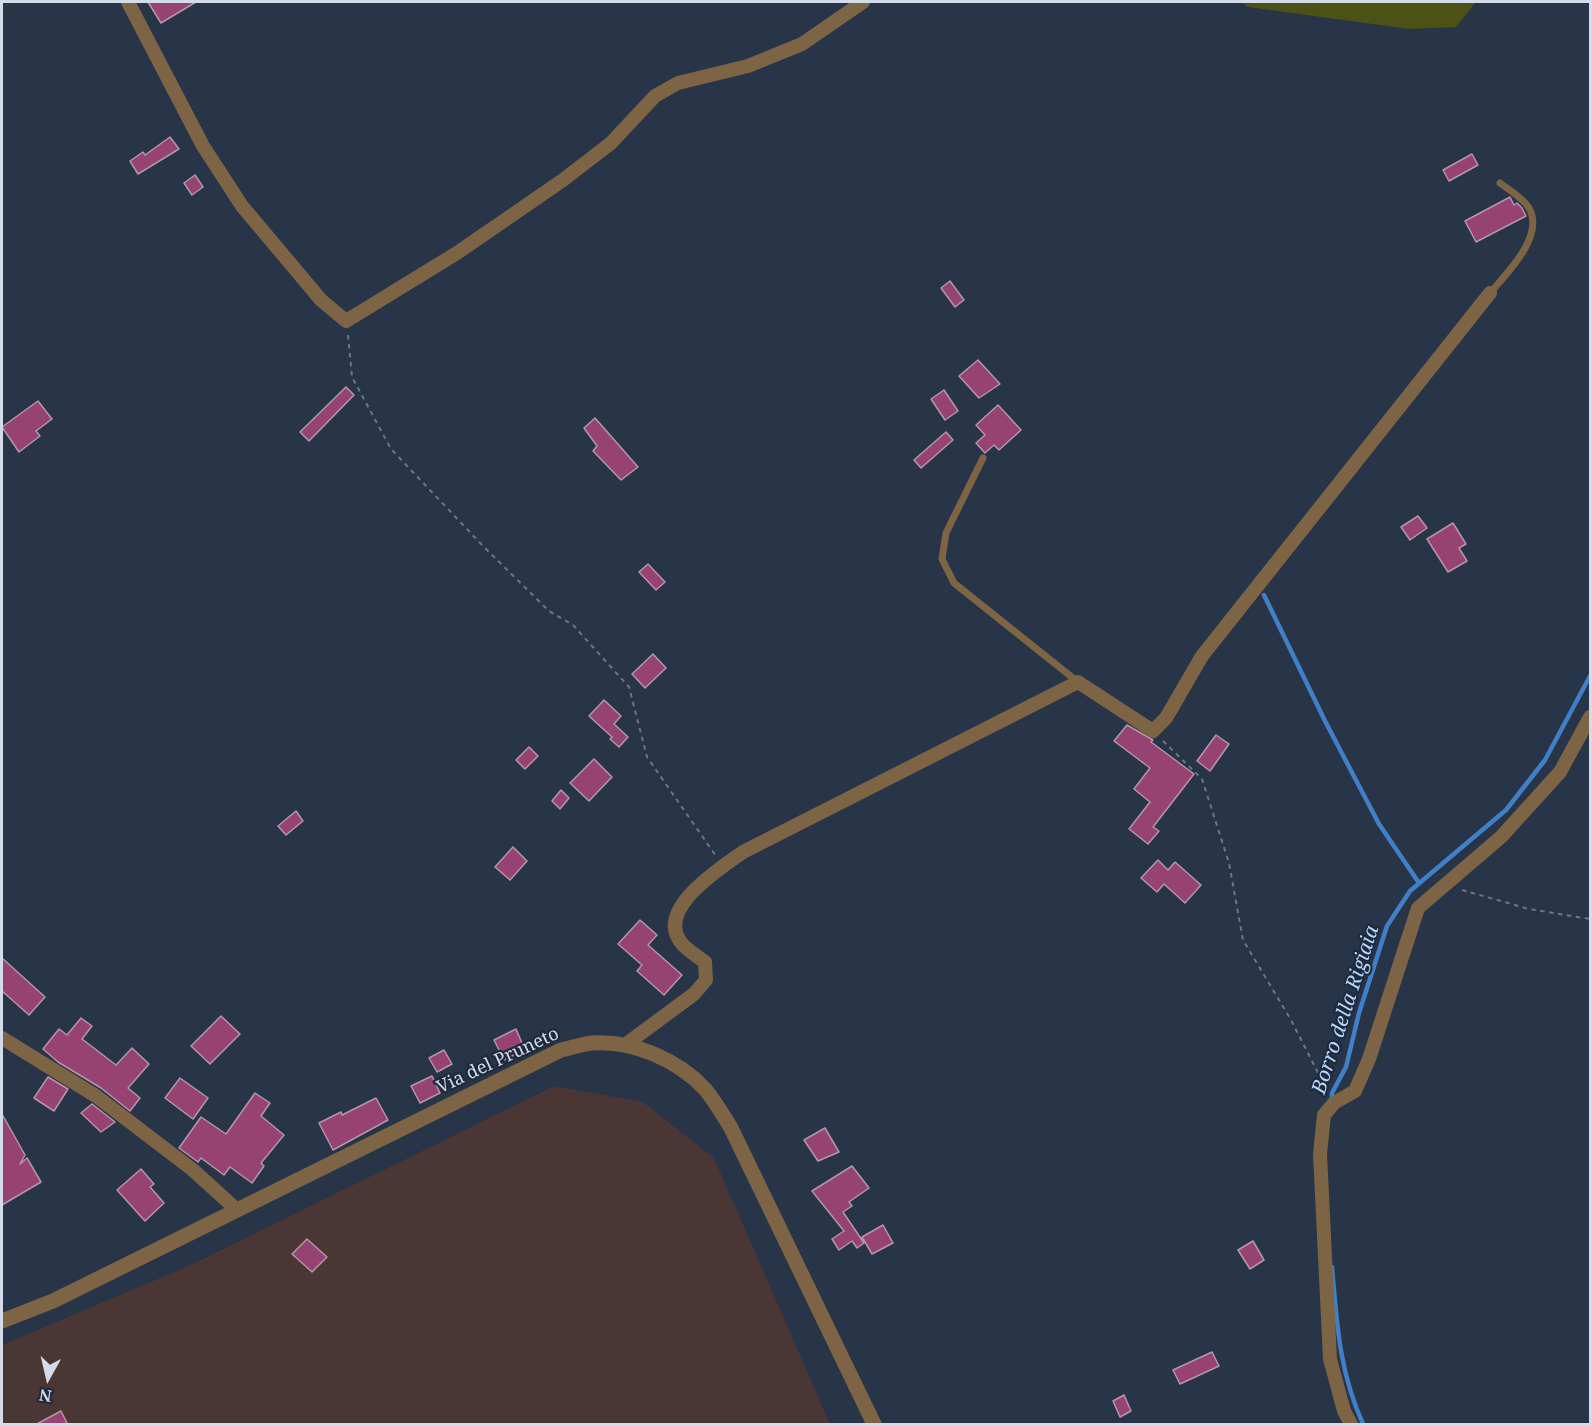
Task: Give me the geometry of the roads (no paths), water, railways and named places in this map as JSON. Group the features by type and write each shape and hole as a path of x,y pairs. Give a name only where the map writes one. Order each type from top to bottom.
{"street":[{"path":"128,2 203,146 242,206 321,300 346,321 457,253 563,180 611,143 655,96 678,83 748,66 802,44 863,2"},
{"path":"625,1045 694,994 706,981 705,962 682,944 674,925 678,907 711,874 743,852 1078,682 1153,731 1166,718 1202,656 1490,293"},
{"path":"1351,1425 1344,1412 1330,1359 1320,1154 1324,1115 1334,1103 1355,1091 1369,1059 1418,908 1501,837 1560,772 1590,717"},
{"path":"2,1038 96,1096 193,1170 237,1210"},
{"name":"Via del Pruneto","path":"2,1321 53,1301 561,1050 592,1043 625,1045 652,1054 684,1069 706,1090 731,1128 874,1425"}],"lane":[{"path":"1490,293 1520,258 1528,244 1533,218 1528,205 1500,183"},
{"path":"983,458 946,533 942,559 954,584 1078,682"}],"waterway":[{"path":"1264,595 1325,721 1379,824 1419,883"},
{"name":"Borro della Rigiaia","path":"1332,1100 1332,1093 1346,1067 1359,1013 1387,926 1410,891 1506,810 1545,760 1590,676"},
{"name":"Borro della Rigiaia","path":"1332,1267 1340,1347 1349,1385 1363,1424"}]}
